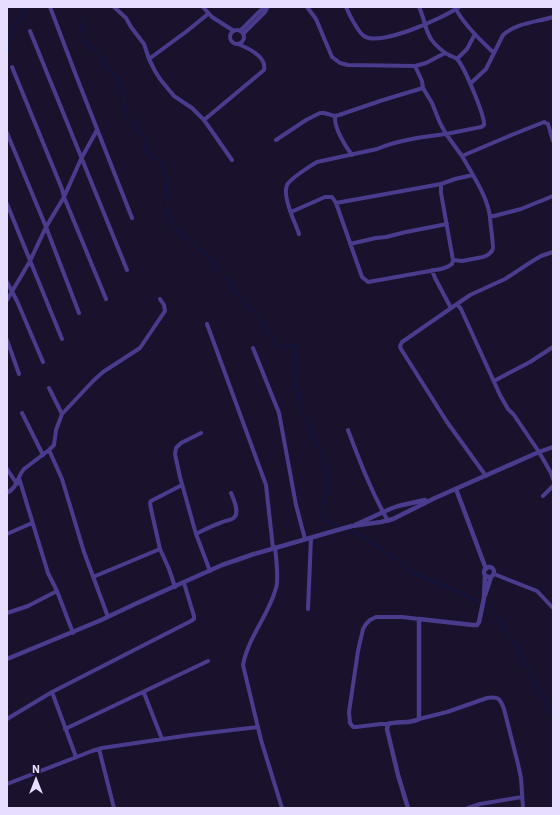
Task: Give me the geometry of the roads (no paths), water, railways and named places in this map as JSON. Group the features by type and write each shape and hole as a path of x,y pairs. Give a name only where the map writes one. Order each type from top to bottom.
{"street":[{"path":"50,7 132,218"},
{"path":"114,7 126,18 144,44 149,59 160,79 174,96 192,108 204,120 232,160"},
{"path":"203,7 208,14 234,32 242,34"},
{"path":"307,7 316,19 332,57 340,63 348,65 415,66 426,63 445,53"},
{"path":"346,7 360,32 364,36 376,39 388,37 425,24 457,8 475,34 494,53"},
{"path":"299,234 285,192 287,184 309,166 317,162 377,149 385,145 446,134 484,125 471,83 458,59 445,53 432,41 419,7"},
{"path":"238,44 242,42 242,34 261,10 267,8"},
{"path":"149,59 208,14"},
{"path":"471,83 486,69 503,36 507,32 515,28 553,17"},
{"path":"204,120 264,70 264,65 261,59 249,49 233,42 227,27"},
{"path":"30,31 127,270"},
{"path":"231,36 234,32"},
{"path":"242,34 249,49"},
{"path":"458,59 467,49 475,34"},
{"path":"415,66 422,81 423,88 432,103 440,123 473,175 483,194 489,211 491,237 494,246 493,250 483,257 462,261 453,260"},
{"path":"12,67 106,299"},
{"path":"276,140 306,120 320,113 335,116 423,88"},
{"path":"335,116 335,124 345,146 352,155"},
{"path":"462,156 544,122 548,124 553,141"},
{"path":"7,300 30,261 46,227 64,197 81,159 97,130"},
{"path":"7,133 46,227 79,314"},
{"path":"336,202 441,184 473,175"},
{"path":"291,212 325,197 332,197 336,202 362,277 368,282 447,267 452,264 453,260 447,224 440,193 441,184"},
{"path":"490,217 521,209 553,196"},
{"path":"7,204 62,339"},
{"path":"350,244 447,224"},
{"path":"486,476 447,422 400,346 402,342 470,295 505,279 541,256 553,252"},
{"path":"432,270 451,308"},
{"path":"7,282 43,362"},
{"path":"7,493 10,492 17,484 20,473 54,445 56,430 62,414 103,372 140,348 165,311 164,305 160,299"},
{"path":"457,304 461,309 500,395 508,409 539,452 553,479"},
{"path":"207,324 266,485 277,586 269,608 244,655 243,664 258,727 282,808"},
{"path":"7,340 19,374"},
{"path":"494,380 530,362 553,347"},
{"path":"253,348 279,413 296,505 305,539"},
{"path":"48,388 62,414"},
{"path":"22,413 43,455"},
{"path":"348,430 362,469 388,521"},
{"path":"201,433 181,443 176,448 175,454 196,534 210,571"},
{"path":"7,659 108,617 242,558 352,526 388,521 456,488 553,447"},
{"path":"49,450 62,479 84,552 108,617"},
{"path":"7,469 17,484"},
{"path":"19,478 48,573 57,591 73,632"},
{"path":"175,587 160,549 150,503 151,501 182,485"},
{"path":"543,496 553,486"},
{"path":"456,488 486,569 484,571 484,598"},
{"path":"196,534 221,522 232,520 236,516 237,512 235,500 231,493"},
{"path":"352,526 398,506 434,498"},
{"path":"7,534 32,523"},
{"path":"308,609 311,538"},
{"path":"93,577 160,549"},
{"path":"486,569 489,567 494,571 484,598 477,625 402,617 376,617 370,620 363,629 358,651 349,712 350,723 356,727 414,721 447,712 487,698 498,698 504,709 518,764 521,778 523,808"},
{"path":"485,576 488,577 492,575 536,591 553,608"},
{"path":"7,719 52,692 194,619 184,583"},
{"path":"7,613 28,606 57,591"},
{"path":"419,619 419,719"},
{"path":"65,729 208,662"},
{"path":"52,692 76,757"},
{"path":"144,693 162,739"},
{"path":"388,724 387,729 408,808"},
{"path":"7,784 99,749 162,739 258,727"},
{"path":"99,749 114,808"},
{"path":"468,808 480,804 522,797"}],"waterway":[{"path":"7,54 12,31 27,7"},
{"path":"82,7 81,19 85,44 99,53 108,69 118,78 123,91 127,116 145,138 147,152 160,162 164,170 168,212 177,230 207,255 243,301 262,322 279,348 294,344 294,371 301,408 323,458 326,471 327,488 322,516 329,522 342,527"},
{"path":"347,529 385,551 413,573 460,592 482,603"},
{"path":"485,604 495,615 518,650 553,718"}]}
